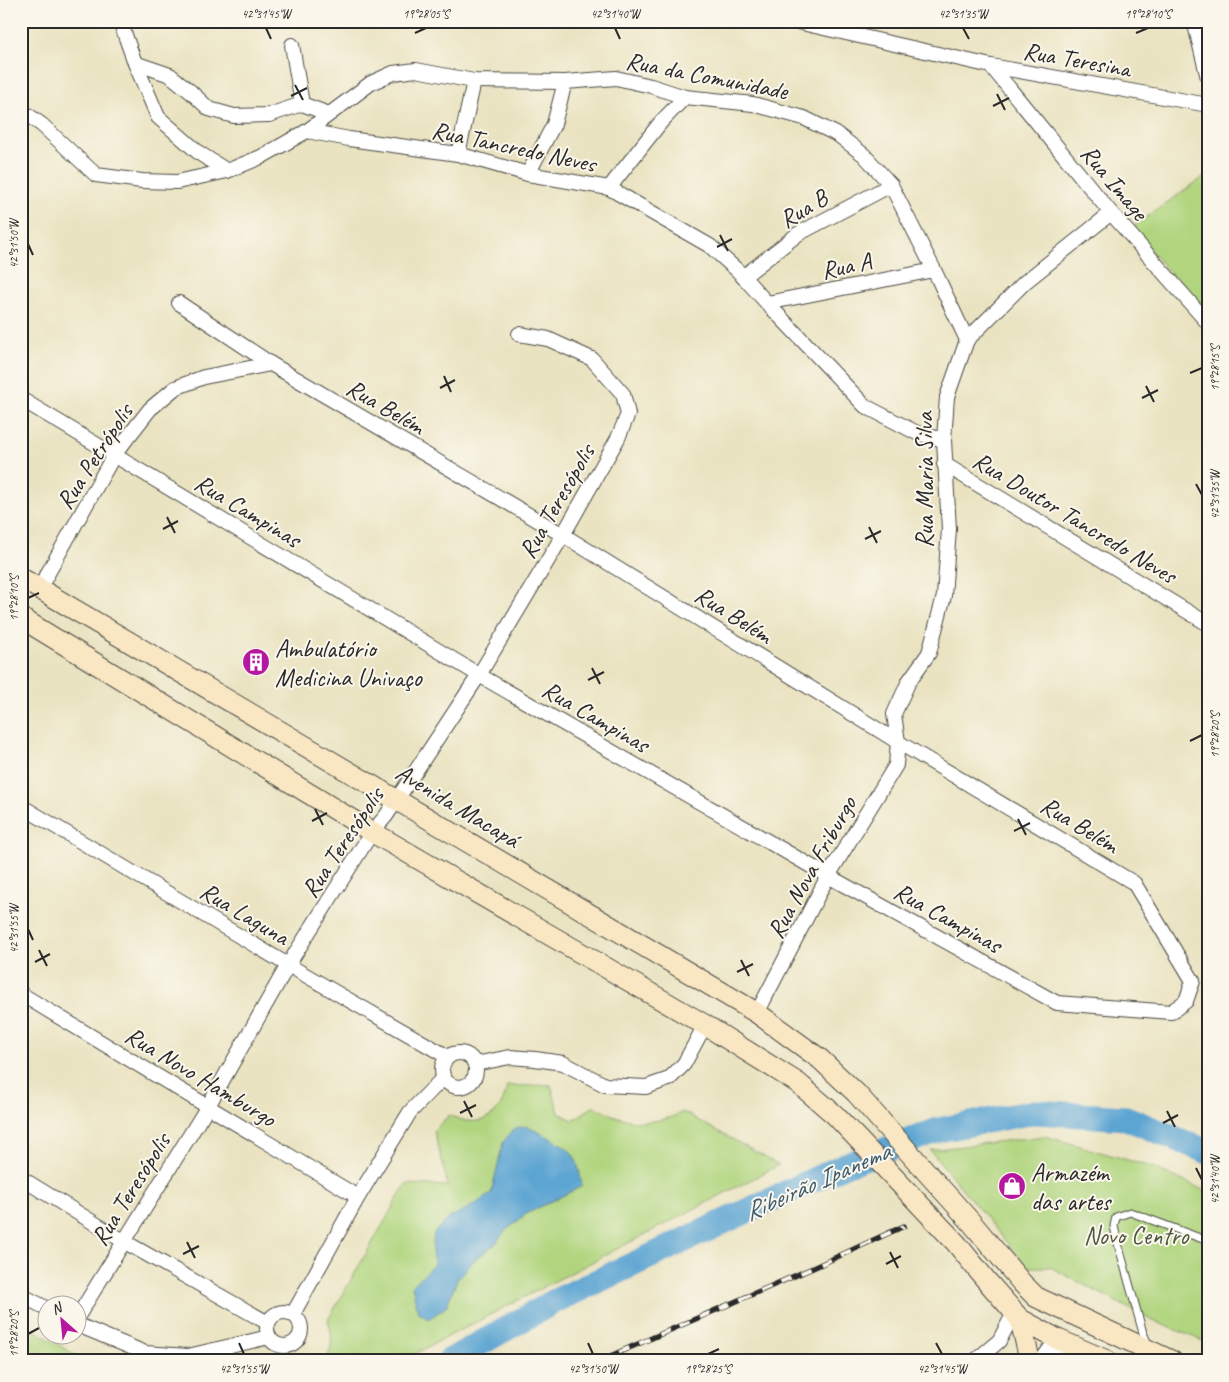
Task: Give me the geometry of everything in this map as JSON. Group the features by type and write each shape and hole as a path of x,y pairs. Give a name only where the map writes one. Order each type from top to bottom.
{"main road":[{"name":"Avenida Macapá","path":"21,578 398,799 757,1013 820,1059 856,1093 972,1222 1022,1283 1036,1297"},
{"path":"21,618 372,832 706,1025 798,1083 835,1115 956,1243 1017,1316 1057,1339 1108,1361"},
{"path":"1036,1297 1172,1361"},
{"path":"1036,1297 1057,1339"},
{"path":"1017,1316 1030,1361"},
{"path":"1057,1339 1108,1332"}],"street":[{"path":"120,21 135,63 158,117 199,153 227,171"},
{"name":"Rua Teresina","path":"793,21 991,66 1208,105"},
{"path":"1194,21 1208,78"},
{"path":"292,45 302,104"},
{"path":"135,63 170,75 209,109 234,116 269,115 302,104 329,114"},
{"name":"Rua Image","path":"991,66 1111,214 1208,323"},
{"name":"Rua da Comunidade","path":"307,131 371,83 393,73 416,70 474,81 565,82 616,78 651,86 685,97 753,104 804,118 838,135 864,155 891,185 968,340"},
{"path":"458,154 474,81"},
{"path":"528,174 554,124 565,82"},
{"path":"608,188 661,122 685,97"},
{"path":"21,110 42,125 96,175 142,181 177,182 227,171 261,157 307,131"},
{"name":"Rua Tancredo Neves","path":"307,131 348,139 458,154 528,174 608,188 710,246 738,271 865,406 917,433 944,440"},
{"name":"Rua B","path":"743,277 798,234 891,185"},
{"name":"Rua Maria Silva","path":"898,742 894,714 909,681 930,653 944,596 949,529 944,464 946,458 944,440 947,397 968,340 1025,282 1111,214"},
{"name":"Rua A","path":"767,303 934,270"},
{"name":"Rua Belém","path":"179,303 271,364 562,535 898,742 1134,883 1193,981 1186,1001 1171,1012"},
{"name":"Rua Teresópolis","path":"88,1300 208,1106 288,966 372,832 398,799 478,675 618,438 628,414 623,394 592,359 548,339 519,334"},
{"name":"Rua Petrópolis","path":"39,589 114,455 150,409 175,388 204,377 271,364"},
{"name":"Rua Campinas","path":"21,398 478,675 828,876 1057,1003 1171,1012"},
{"name":"Rua Doutor Tancredo Neves","path":"944,464 1208,624"},
{"name":"Rua Nova Friburgo","path":"757,1013 828,876 896,765 898,742"},
{"name":"Rua Laguna","path":"21,806 288,966 448,1057"},
{"name":"Rua Novo Hamburgo","path":"21,994 358,1197"},
{"path":"475,1064 510,1058 535,1059 564,1063 605,1085 646,1086 669,1079 684,1064 706,1025"},
{"path":"452,1054 468,1055 475,1064 476,1069 473,1080 463,1087 457,1088 446,1083 441,1072 448,1057 452,1054"},
{"path":"293,1314 358,1197 410,1112 443,1078"},
{"path":"21,1178 269,1330"},
{"path":"21,1295 38,1304"},
{"path":"281,1312 293,1314 301,1322 301,1334 294,1344 277,1345 272,1342 269,1330 276,1314 281,1312"},
{"path":"975,1361 999,1341 1017,1316"},
{"path":"88,1329 144,1353 188,1356 269,1330"},
{"path":"1041,1361 1057,1339"},
{"path":"1057,1339 1059,1361"}],"lane":[{"path":"1151,1351 1143,1333 1117,1240 1114,1226 1116,1217 1130,1212 1208,1241"}],"green space":[{"path":"1208,174 1208,317 1131,228"},
{"path":"551,1085 559,1113 573,1120 594,1106 618,1117 642,1122 672,1117 683,1112 779,1165 401,1361 326,1361 332,1340 328,1320 406,1184 448,1186 434,1131 449,1115 470,1121 479,1121 487,1118 500,1106 507,1086","holes":["526,1126 573,1155 582,1186 526,1214 505,1231 495,1244 473,1261 457,1280 446,1307 412,1286 434,1264 474,1205 491,1194 497,1170"]},
{"name":"Novo Centro","path":"1045,1136 1152,1167 1208,1192 1208,1343 1151,1320 1050,1267 1027,1267 930,1150"},
{"path":"21,1322 38,1332 38,1344 57,1344 87,1361 21,1361"}],"water":[{"path":"526,1126 558,1142 570,1151 577,1162 582,1186 526,1214 505,1231 495,1244 473,1261 457,1280 446,1307 429,1319 418,1312 412,1286 434,1264 432,1252 434,1233 449,1218 491,1194 503,1142 515,1128"}],"waterway":[{"name":"Ribeirão Ipanema","path":"449,1361 555,1301 845,1165 938,1130 1035,1112 1126,1118 1208,1152"}],"railway":[{"path":"599,1361 904,1226"}],"place":[{"name":"Ambulatório Medicina Univaço","path":"256,662"},
{"name":"Armazém das artes","path":"1012,1186"}]}
